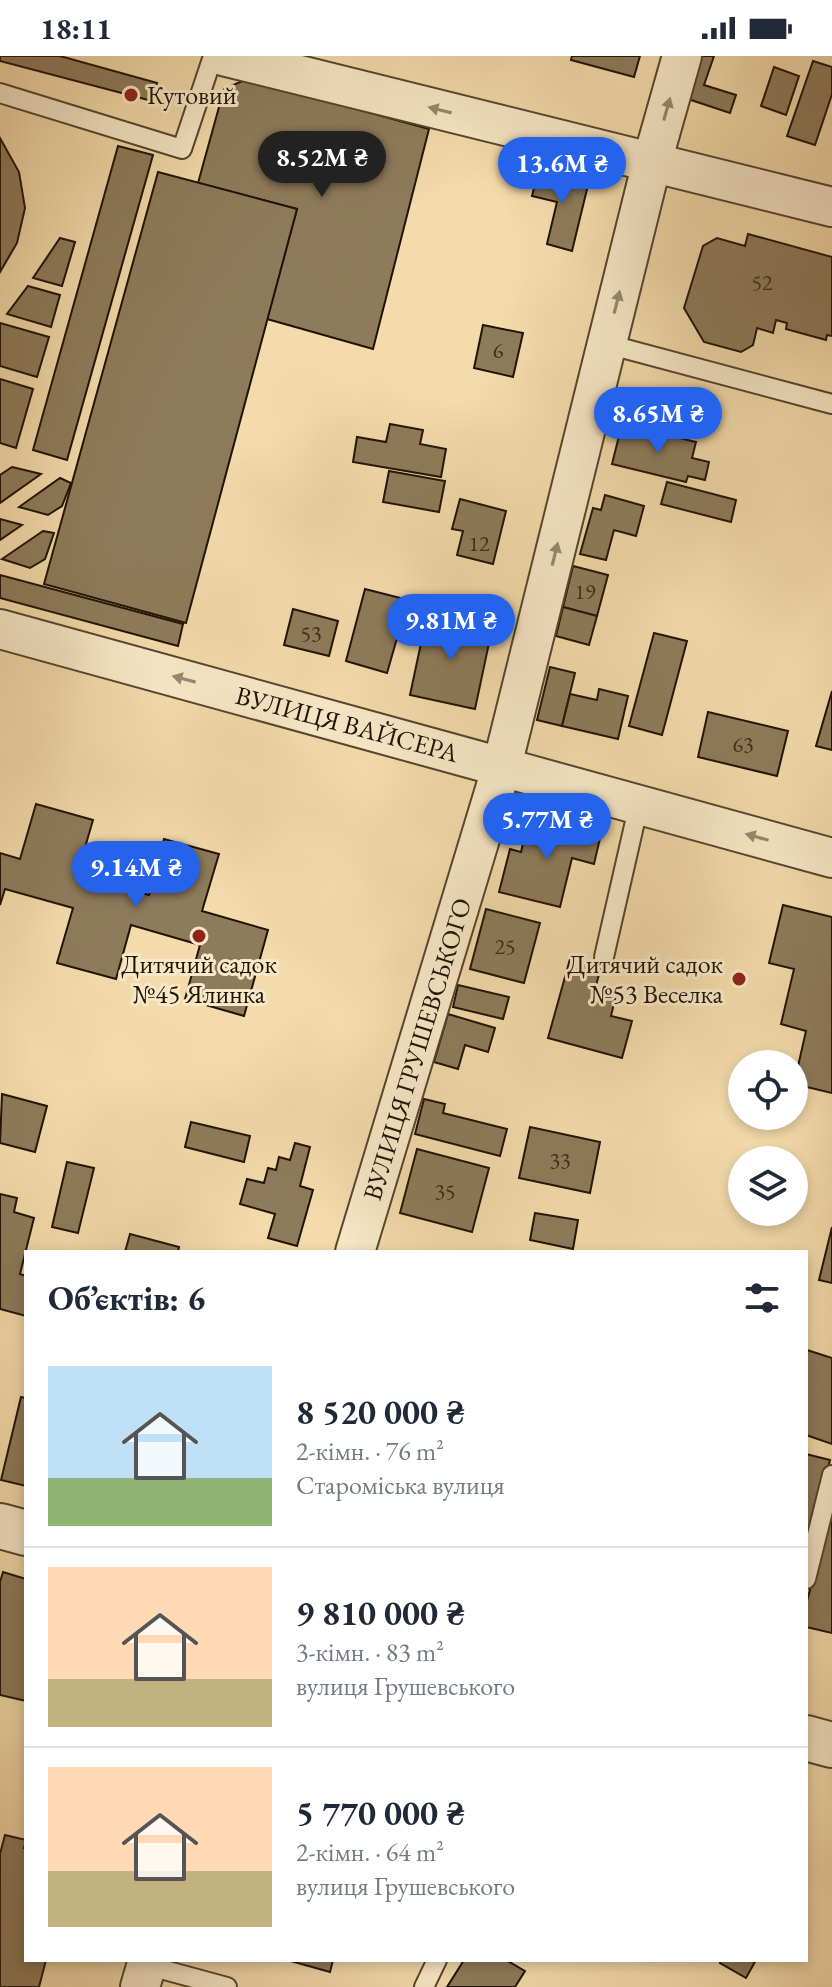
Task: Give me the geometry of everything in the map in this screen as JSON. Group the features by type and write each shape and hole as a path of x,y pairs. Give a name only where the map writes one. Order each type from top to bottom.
{"street":[{"path":"223,56 832,207"},
{"name":"ВУЛИЦЯ ГРУШЕВСЬКОГО","path":"356,1250 502,766 652,162 682,56"},
{"name":"ВУЛИЦЯ ВАЙСЕРА","path":"0,629 832,858"},
{"path":"0,1526 24,1532"},
{"path":"808,1739 832,1745"}],"lane":[{"path":"0,93 182,149 213,56"},
{"path":"607,344 832,404"},
{"path":"604,957 639,804"},
{"path":"808,1571 832,1475"},
{"path":"424,1987 436,1962"},
{"path":"144,1971 227,1987"}],"building":[{"path":"0,56 60,56 157,83 152,101 0,61"},
{"path":"572,56 640,56 634,77 571,60"},
{"path":"699,56 714,56 704,85 736,95 730,113 685,98"},
{"path":"813,61 832,67 832,94 815,145 787,136"},
{"path":"774,67 799,76 786,115 761,106"},
{"path":"247,79 429,129 373,349 267,319 297,209 198,183 224,89"},
{"path":"0,138 19,172 25,208 17,243 0,272"},
{"path":"118,146 153,155 67,460 33,450"},
{"path":"539,168 589,181 572,251 547,244 557,202 532,196"},
{"path":"158,172 297,209 186,623 44,584"},
{"path":"748,234 832,257 832,336 827,335 826,340 786,329 787,323 776,320 773,333 757,328 753,345 741,352 704,342 684,308 703,246 717,238 745,246"},
{"path":"60,238 75,242 62,286 33,278"},
{"path":"28,286 60,295 51,327 7,314"},
{"path":"0,323 49,337 37,377 0,366"},
{"path":"483,325 523,333 513,377 474,368"},
{"path":"0,379 33,389 16,448 0,443"},
{"path":"390,424 423,430 420,444 446,449 441,477 353,462 357,437 386,442"},
{"path":"622,424 696,442 692,458 709,462 705,480 688,476 686,482 612,464"},
{"path":"12,467 41,474 0,503 0,475"},
{"path":"389,471 445,481 439,512 383,502"},
{"path":"60,478 71,483 62,506 48,515 19,507"},
{"path":"667,482 736,500 731,522 661,504"},
{"path":"605,495 644,506 636,536 614,530 606,560 580,554 593,508 601,510"},
{"path":"460,499 506,511 493,564 457,555 463,531 452,529"},
{"path":"0,519 22,525 0,540"},
{"path":"43,531 54,533 45,559 30,568 2,559"},
{"path":"573,566 608,575 597,616 563,607"},
{"path":"0,575 183,624 178,646 0,598"},
{"path":"365,589 408,600 387,673 346,661"},
{"path":"563,607 597,616 589,645 556,636"},
{"path":"293,609 338,621 329,656 284,645"},
{"path":"427,615 492,629 475,709 410,695"},
{"path":"654,633 687,641 662,735 629,726"},
{"path":"550,667 575,673 562,726 537,720"},
{"path":"599,689 628,696 618,739 562,726 570,694 597,700"},
{"path":"832,691 832,750 816,746"},
{"path":"708,712 788,731 777,776 698,757"},
{"path":"36,804 93,820 77,875 149,895 164,839 219,854 202,911 268,930 244,1016 185,999 200,945 131,925 116,979 57,963 73,908 5,889 0,905 0,853 20,859"},
{"path":"529,817 601,834 594,864 572,858 560,907 499,892 510,849 521,852"},
{"path":"783,905 832,917 832,1093 808,1087 808,1050 802,1050 806,1031 781,1024 794,969 769,963"},
{"path":"486,909 540,923 524,983 470,969"},
{"path":"570,959 601,967 594,993 615,999 611,1016 632,1021 622,1058 548,1038"},
{"path":"458,985 509,997 503,1019 453,1007"},
{"path":"448,1014 495,1028 488,1052 465,1045 458,1069 434,1062"},
{"path":"2,1094 47,1106 35,1152 0,1143"},
{"path":"424,1099 445,1104 443,1113 507,1129 500,1156 415,1134"},
{"path":"191,1122 250,1136 244,1162 185,1147"},
{"path":"530,1127 600,1142 590,1193 519,1178"},
{"path":"295,1143 310,1147 300,1186 313,1190 297,1246 268,1238 275,1214 240,1204 247,1179 264,1183 268,1168 276,1170 279,1157 290,1160"},
{"path":"417,1149 489,1168 472,1232 400,1213"},
{"path":"67,1162 94,1168 78,1233 52,1227"},
{"path":"0,1194 17,1198 14,1212 34,1218 20,1274 24,1275 24,1315 0,1309"},
{"path":"535,1213 578,1220 573,1249 530,1240"},
{"path":"832,1227 832,1283 819,1280"},
{"path":"130,1234 179,1247 178,1250 126,1250"},
{"path":"808,1350 832,1358 832,1444 808,1436"},
{"path":"21,1397 24,1398 24,1486 1,1480"},
{"path":"808,1454 830,1460 808,1548"},
{"path":"828,1521 832,1522 832,1633 808,1627 808,1597"},
{"path":"3,1572 24,1578 24,1701 0,1695 0,1582"},
{"path":"5,1835 24,1840 24,1962 45,1962 39,1987 0,1987 0,1854"},
{"path":"294,1962 332,1962 330,1972"},
{"path":"463,1962 509,1962 525,1971 515,1987 447,1987"},
{"path":"720,1962 755,1962 746,1978"}],"place":[{"name":"Кутовий","path":"131,95"},
{"name":"Дитячий садок №45 Ялинка","path":"199,936"},
{"name":"Дитячий садок №53 Веселка","path":"739,979"}]}
